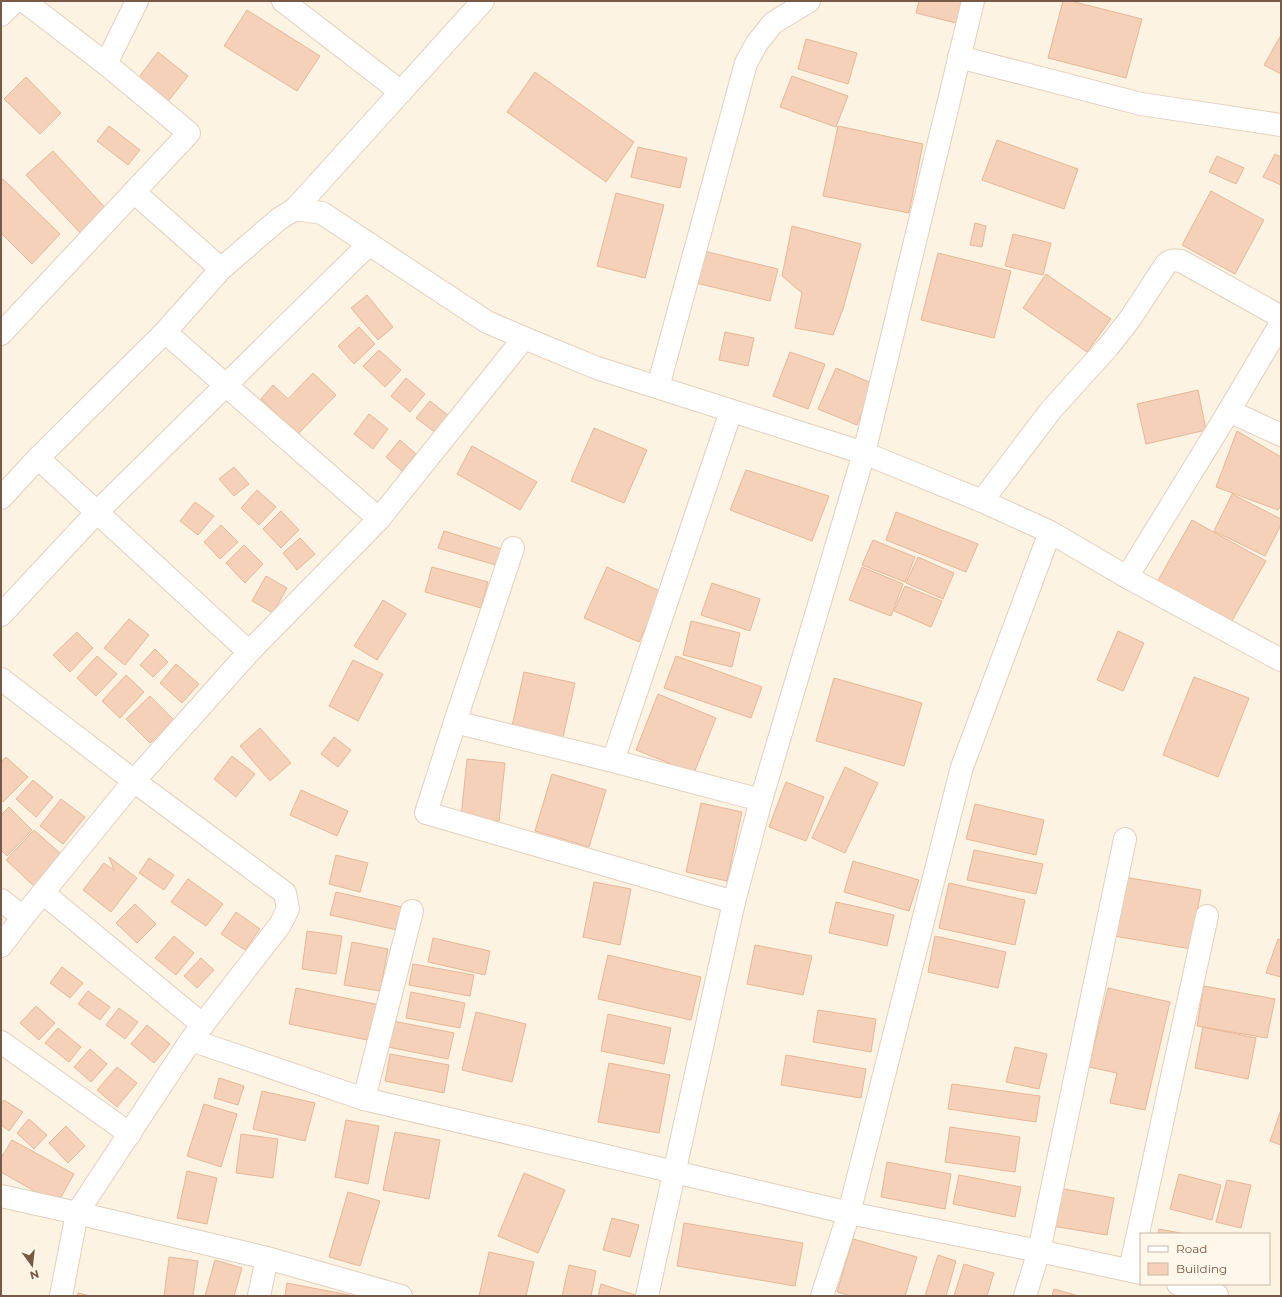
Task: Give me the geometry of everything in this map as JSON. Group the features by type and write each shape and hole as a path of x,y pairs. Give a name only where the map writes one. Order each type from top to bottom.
{"street":[{"path":"1,16 15,1"},
{"path":"1,334 189,133 106,64 24,1"},
{"path":"106,64 137,1"},
{"path":"283,1 401,92"},
{"path":"1,498 38,458 165,332 221,269 279,219 295,210 483,1"},
{"path":"658,387 746,63 757,44 773,23 809,1"},
{"path":"647,1296 734,902 761,800 864,453 973,1"},
{"path":"960,57 1141,104 1281,125"},
{"path":"134,192 221,269"},
{"path":"295,210 322,214 487,322 597,368 864,453 982,501 1050,532 1127,577 1281,660"},
{"path":"1,615 97,512 224,385 369,244"},
{"path":"982,501 1051,410 1108,347 1166,264 1170,261 1176,260 1181,262 1281,317"},
{"path":"1127,577 1281,323"},
{"path":"165,332 379,519"},
{"path":"1,946 23,916 134,781 250,652 379,519 524,338"},
{"path":"1229,410 1281,434"},
{"path":"613,761 731,411"},
{"path":"38,458 250,652"},
{"path":"822,1296 849,1212 962,767 1050,532"},
{"path":"513,548 426,813 734,902"},
{"path":"1,679 134,781 285,893 288,909 280,925 197,1033 77,1213 61,1296"},
{"path":"455,722 613,761 761,800"},
{"path":"1025,1296 1039,1251 1125,839"},
{"path":"43,893 197,1033 364,1098 849,1212 1136,1272 1140,1252"},
{"path":"1,900 23,916"},
{"path":"364,1098 412,911"},
{"path":"1144,1233 1207,916"},
{"path":"1,1042 130,1134"},
{"path":"1,1196 267,1258 402,1296"},
{"path":"259,1296 267,1258"},
{"path":"1181,1285 1218,1296"}],"building":[{"path":"919,1 965,1 960,24 916,13"},
{"path":"1063,1 1071,1 1142,19 1126,78 1048,58"},
{"path":"247,10 320,56 297,91 224,46"},
{"path":"1281,35 1281,74 1264,65"},
{"path":"806,39 857,53 848,84 798,69"},
{"path":"158,52 188,76 166,104 136,81"},
{"path":"535,72 634,142 606,182 507,112"},
{"path":"792,76 848,96 836,127 780,107"},
{"path":"26,77 61,113 40,134 4,99"},
{"path":"109,126 140,150 128,165 97,141"},
{"path":"838,126 923,144 909,213 823,196"},
{"path":"997,140 1078,169 1064,209 982,180"},
{"path":"638,147 687,158 680,188 631,177"},
{"path":"53,151 109,212 83,236 26,175"},
{"path":"1275,154 1281,157 1281,185 1263,177"},
{"path":"1217,156 1244,168 1236,184 1209,172"},
{"path":"3,179 60,234 32,264 1,233 1,181"},
{"path":"1211,191 1264,220 1235,274 1182,245"},
{"path":"616,193 664,205 645,278 597,266"},
{"path":"975,223 986,226 982,247 970,245"},
{"path":"792,226 861,244 843,309 833,335 795,328 802,293 782,276"},
{"path":"1013,234 1051,243 1043,275 1005,266"},
{"path":"704,251 778,269 770,301 696,283"},
{"path":"938,253 1011,271 994,338 921,320"},
{"path":"1046,274 1111,319 1087,352 1023,308"},
{"path":"367,295 393,327 378,340 351,308"},
{"path":"359,327 375,344 354,364 338,346"},
{"path":"725,332 754,338 748,366 719,360"},
{"path":"379,350 401,370 385,387 363,366"},
{"path":"790,352 825,364 808,409 773,396"},
{"path":"836,368 874,384 857,425 818,409"},
{"path":"313,373 336,395 298,434 261,399 273,385 288,399"},
{"path":"406,378 425,394 410,412 391,396"},
{"path":"1198,390 1206,430 1146,444 1137,404"},
{"path":"430,401 449,416 436,433 416,418"},
{"path":"369,414 388,429 373,449 354,434"},
{"path":"594,428 647,450 624,503 571,481"},
{"path":"1237,431 1281,457 1281,505 1278,510 1216,487"},
{"path":"400,440 416,454 402,471 386,457"},
{"path":"472,446 537,482 520,510 457,474"},
{"path":"234,467 249,484 234,496 219,479"},
{"path":"746,470 829,496 812,541 730,510"},
{"path":"257,490 276,507 259,525 241,508"},
{"path":"1232,494 1281,519 1281,525 1265,556 1214,531"},
{"path":"195,502 214,516 198,535 180,521"},
{"path":"281,511 299,530 281,548 263,529"},
{"path":"896,512 978,544 966,572 886,540"},
{"path":"1192,520 1266,561 1229,626 1156,584"},
{"path":"221,525 238,542 220,559 204,542"},
{"path":"444,531 505,550 499,566 438,548"},
{"path":"300,538 315,554 297,570 283,553"},
{"path":"873,540 915,557 905,582 862,565"},
{"path":"244,545 263,564 245,583 226,563"},
{"path":"918,557 954,573 943,599 906,583"},
{"path":"432,567 488,582 481,608 425,592"},
{"path":"607,567 662,592 639,642 584,618"},
{"path":"862,567 903,584 891,616 849,600"},
{"path":"266,576 287,588 273,613 252,601"},
{"path":"712,583 760,599 750,631 701,615"},
{"path":"905,586 942,601 931,627 894,611"},
{"path":"383,600 406,614 377,660 354,646"},
{"path":"129,619 149,635 125,665 104,648"},
{"path":"691,621 740,633 732,667 683,655"},
{"path":"1118,631 1144,643 1123,691 1097,680"},
{"path":"77,632 93,648 70,672 53,655"},
{"path":"155,649 168,662 153,677 140,665"},
{"path":"97,656 117,674 96,696 77,678"},
{"path":"676,656 762,687 751,718 664,688"},
{"path":"353,660 383,674 358,721 329,706"},
{"path":"176,664 199,684 182,703 160,683"},
{"path":"524,672 575,683 563,737 512,726"},
{"path":"126,675 144,692 120,718 102,701"},
{"path":"1194,677 1249,698 1218,777 1163,755"},
{"path":"834,678 922,703 904,766 816,741"},
{"path":"658,694 716,718 694,773 636,750"},
{"path":"150,696 174,720 150,743 126,719"},
{"path":"260,728 291,763 270,781 240,746"},
{"path":"334,737 351,750 338,767 321,754"},
{"path":"232,756 255,774 236,797 214,779"},
{"path":"6,757 28,777 3,802 1,800 1,762"},
{"path":"467,759 505,763 499,821 461,817"},
{"path":"845,767 878,783 845,853 812,838"},
{"path":"552,774 606,790 589,847 535,831"},
{"path":"33,780 53,797 36,817 16,799"},
{"path":"786,782 824,797 806,841 769,827"},
{"path":"301,790 348,811 337,836 290,815"},
{"path":"61,799 85,817 63,844 40,826"},
{"path":"701,803 742,812 727,881 686,872"},
{"path":"975,804 1044,820 1036,855 966,839"},
{"path":"9,807 32,830 7,856 1,850 1,815"},
{"path":"34,830 63,856 35,887 6,860"},
{"path":"974,850 1043,864 1036,894 967,880"},
{"path":"336,855 368,863 360,892 329,884"},
{"path":"109,857 137,878 111,912 83,890 104,863 114,870"},
{"path":"149,858 174,875 164,890 139,873"},
{"path":"853,861 919,880 909,911 844,892"},
{"path":"1124,877 1201,890 1191,949 1114,936"},
{"path":"188,879 223,904 206,926 171,902"},
{"path":"594,882 631,889 620,945 583,937"},
{"path":"949,883 1025,900 1015,945 939,928"},
{"path":"336,892 402,907 397,930 330,915"},
{"path":"836,902 894,915 887,946 829,933"},
{"path":"135,904 156,924 137,943 116,923"},
{"path":"236,912 260,929 245,950 221,934"},
{"path":"307,931 342,936 336,974 302,969"},
{"path":"174,936 194,953 176,975 155,958"},
{"path":"935,936 1006,952 998,988 928,972"},
{"path":"433,938 490,951 485,975 428,962"},
{"path":"1278,939 1281,940 1281,977 1266,973"},
{"path":"352,942 388,949 380,991 344,985"},
{"path":"755,945 812,956 803,995 747,984"},
{"path":"608,955 701,977 691,1020 598,999"},
{"path":"201,958 214,970 197,988 184,976"},
{"path":"413,964 474,975 470,996 409,985"},
{"path":"62,967 83,983 70,998 50,983"},
{"path":"1204,986 1275,999 1267,1038 1197,1026"},
{"path":"296,988 380,1005 372,1041 289,1024"},
{"path":"1108,988 1170,1002 1145,1110 1110,1103 1117,1073 1089,1067"},
{"path":"88,991 110,1007 100,1020 78,1004"},
{"path":"411,992 465,1003 460,1028 406,1018"},
{"path":"36,1006 55,1023 39,1040 20,1023"},
{"path":"119,1008 138,1022 125,1039 106,1025"},
{"path":"818,1010 876,1019 871,1052 813,1042"},
{"path":"476,1012 526,1024 512,1082 462,1070"},
{"path":"608,1014 671,1028 664,1064 601,1051"},
{"path":"393,1021 454,1033 448,1059 388,1047"},
{"path":"147,1025 170,1044 154,1063 131,1044"},
{"path":"1203,1027 1256,1038 1248,1079 1195,1068"},
{"path":"58,1028 81,1047 69,1062 45,1043"},
{"path":"1015,1047 1047,1054 1039,1089 1006,1082"},
{"path":"90,1049 107,1064 91,1082 74,1067"},
{"path":"390,1054 449,1065 444,1093 385,1081"},
{"path":"786,1055 866,1069 861,1098 781,1085"},
{"path":"609,1063 670,1075 659,1133 598,1122"},
{"path":"117,1067 137,1083 117,1107 97,1090"},
{"path":"219,1078 244,1086 238,1105 214,1098"},
{"path":"952,1084 1040,1096 1036,1122 948,1109"},
{"path":"262,1091 315,1103 305,1141 253,1129"},
{"path":"4,1100 23,1112 9,1131 1,1125 1,1104"},
{"path":"204,1104 237,1114 221,1167 187,1156"},
{"path":"1281,1110 1281,1145 1270,1141"},
{"path":"29,1119 47,1135 34,1149 17,1133"},
{"path":"346,1120 379,1126 368,1184 335,1177"},
{"path":"66,1126 85,1146 68,1163 49,1143"},
{"path":"950,1127 1020,1137 1015,1172 945,1162"},
{"path":"395,1132 440,1140 429,1199 383,1190"},
{"path":"241,1134 278,1139 273,1178 236,1173"},
{"path":"12,1140 74,1174 57,1204 1,1172 1,1158"},
{"path":"887,1162 951,1174 945,1209 881,1197"},
{"path":"187,1171 217,1178 207,1224 177,1218"},
{"path":"524,1173 565,1190 538,1253 498,1236"},
{"path":"1179,1174 1221,1185 1212,1220 1170,1209"},
{"path":"959,1175 1021,1187 1015,1217 953,1204"},
{"path":"1227,1180 1251,1185 1241,1228 1216,1222"},
{"path":"1053,1187 1114,1198 1107,1235 1046,1225"},
{"path":"348,1192 380,1201 360,1266 329,1257"},
{"path":"612,1218 639,1225 630,1257 603,1250"},
{"path":"684,1223 803,1243 795,1286 677,1266"},
{"path":"1159,1229 1181,1233 1158,1233"},
{"path":"853,1239 917,1257 905,1296 851,1296 837,1292"},
{"path":"489,1252 534,1262 526,1296 479,1296"},
{"path":"938,1255 956,1261 946,1296 925,1296"},
{"path":"169,1257 198,1261 193,1296 164,1296"},
{"path":"215,1260 242,1268 234,1296 205,1296"},
{"path":"964,1264 994,1273 987,1296 954,1296"},
{"path":"569,1265 596,1271 591,1296 562,1296"},
{"path":"287,1283 354,1296 285,1296"},
{"path":"601,1284 638,1296 598,1296"},
{"path":"1054,1289 1079,1296 1052,1296"},
{"path":"78,1293 91,1296 77,1296"}]}
